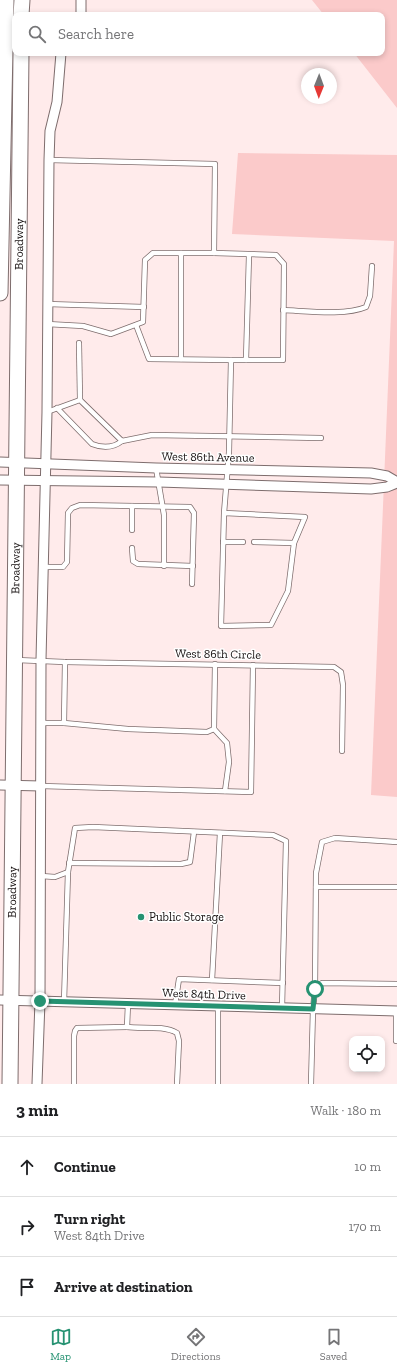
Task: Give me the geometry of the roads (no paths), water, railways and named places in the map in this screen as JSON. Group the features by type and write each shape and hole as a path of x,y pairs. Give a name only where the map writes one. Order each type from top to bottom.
{"main road":[{"name":"Broadway","path":"0,292 2,128 6,0"},
{"path":"21,12 22,0"},
{"name":"Broadway","path":"10,1084 5,1000 7,785 14,660 21,56"}],"street":[{"path":"81,0 81,12"},
{"path":"37,1084 40,1001 41,660 47,412 49,160 50,131 57,102 61,56"},
{"path":"2,128 15,142 20,156"},
{"name":"West 86th Avenue","path":"0,462 156,468 371,473 387,476 397,482"},
{"name":"West 86th Avenue","path":"0,480 45,482 159,482 371,489 387,487 397,482"},
{"path":"7,785 41,786"},
{"name":"West 84th Drive","path":"5,1000 396,1011"}],"lane":[{"path":"49,160 215,164 214,253"},
{"path":"180,253 181,359"},
{"path":"47,324 83,326 111,334 143,322 145,260 153,254 214,253 276,255 284,264 283,360 149,358 136,325"},
{"path":"246,360 249,255"},
{"path":"284,310 343,312 358,311 366,308 370,296 372,266"},
{"path":"47,304 144,306"},
{"path":"79,343 80,400 122,441"},
{"path":"224,513 305,516 294,543 288,592 271,625 221,626 224,513 229,436 231,360"},
{"path":"47,412 80,400"},
{"path":"57,408 92,444 97,446 116,446 122,441 152,435 321,438"},
{"path":"156,468 163,506 164,566"},
{"path":"44,567 62,567 66,562 68,513 72,508 80,505 190,507 194,513 192,584"},
{"path":"132,506 132,530"},
{"path":"223,542 243,542"},
{"path":"254,542 294,543"},
{"path":"132,548 133,561 138,564 193,566"},
{"name":"West 86th Circle","path":"14,660 334,667 341,672 343,685 342,751"},
{"path":"64,723 65,662"},
{"path":"215,664 214,728 227,743 228,762 225,791"},
{"path":"41,786 251,792 253,665"},
{"path":"41,723 64,723 168,731 207,732 214,728"},
{"path":"64,1002 69,863 75,828 93,827 273,835 286,841 282,1008"},
{"path":"69,863 181,864 190,862 194,832"},
{"path":"212,980 220,833"},
{"path":"311,1084 315,989 316,874 322,842 335,838 397,842"},
{"path":"41,876 55,877 68,872"},
{"path":"316,887 397,887"},
{"path":"175,1005 179,979 282,983"},
{"path":"315,989 322,983 397,984"},
{"path":"127,1026 128,1004"},
{"path":"218,1006 218,1084"},
{"path":"396,1011 397,1041"},
{"path":"74,1084 74,1036 77,1028 127,1026 137,1028 171,1029 177,1033 179,1041 177,1084"}],"place":[{"name":"Public Storage","path":"141,917"}]}
